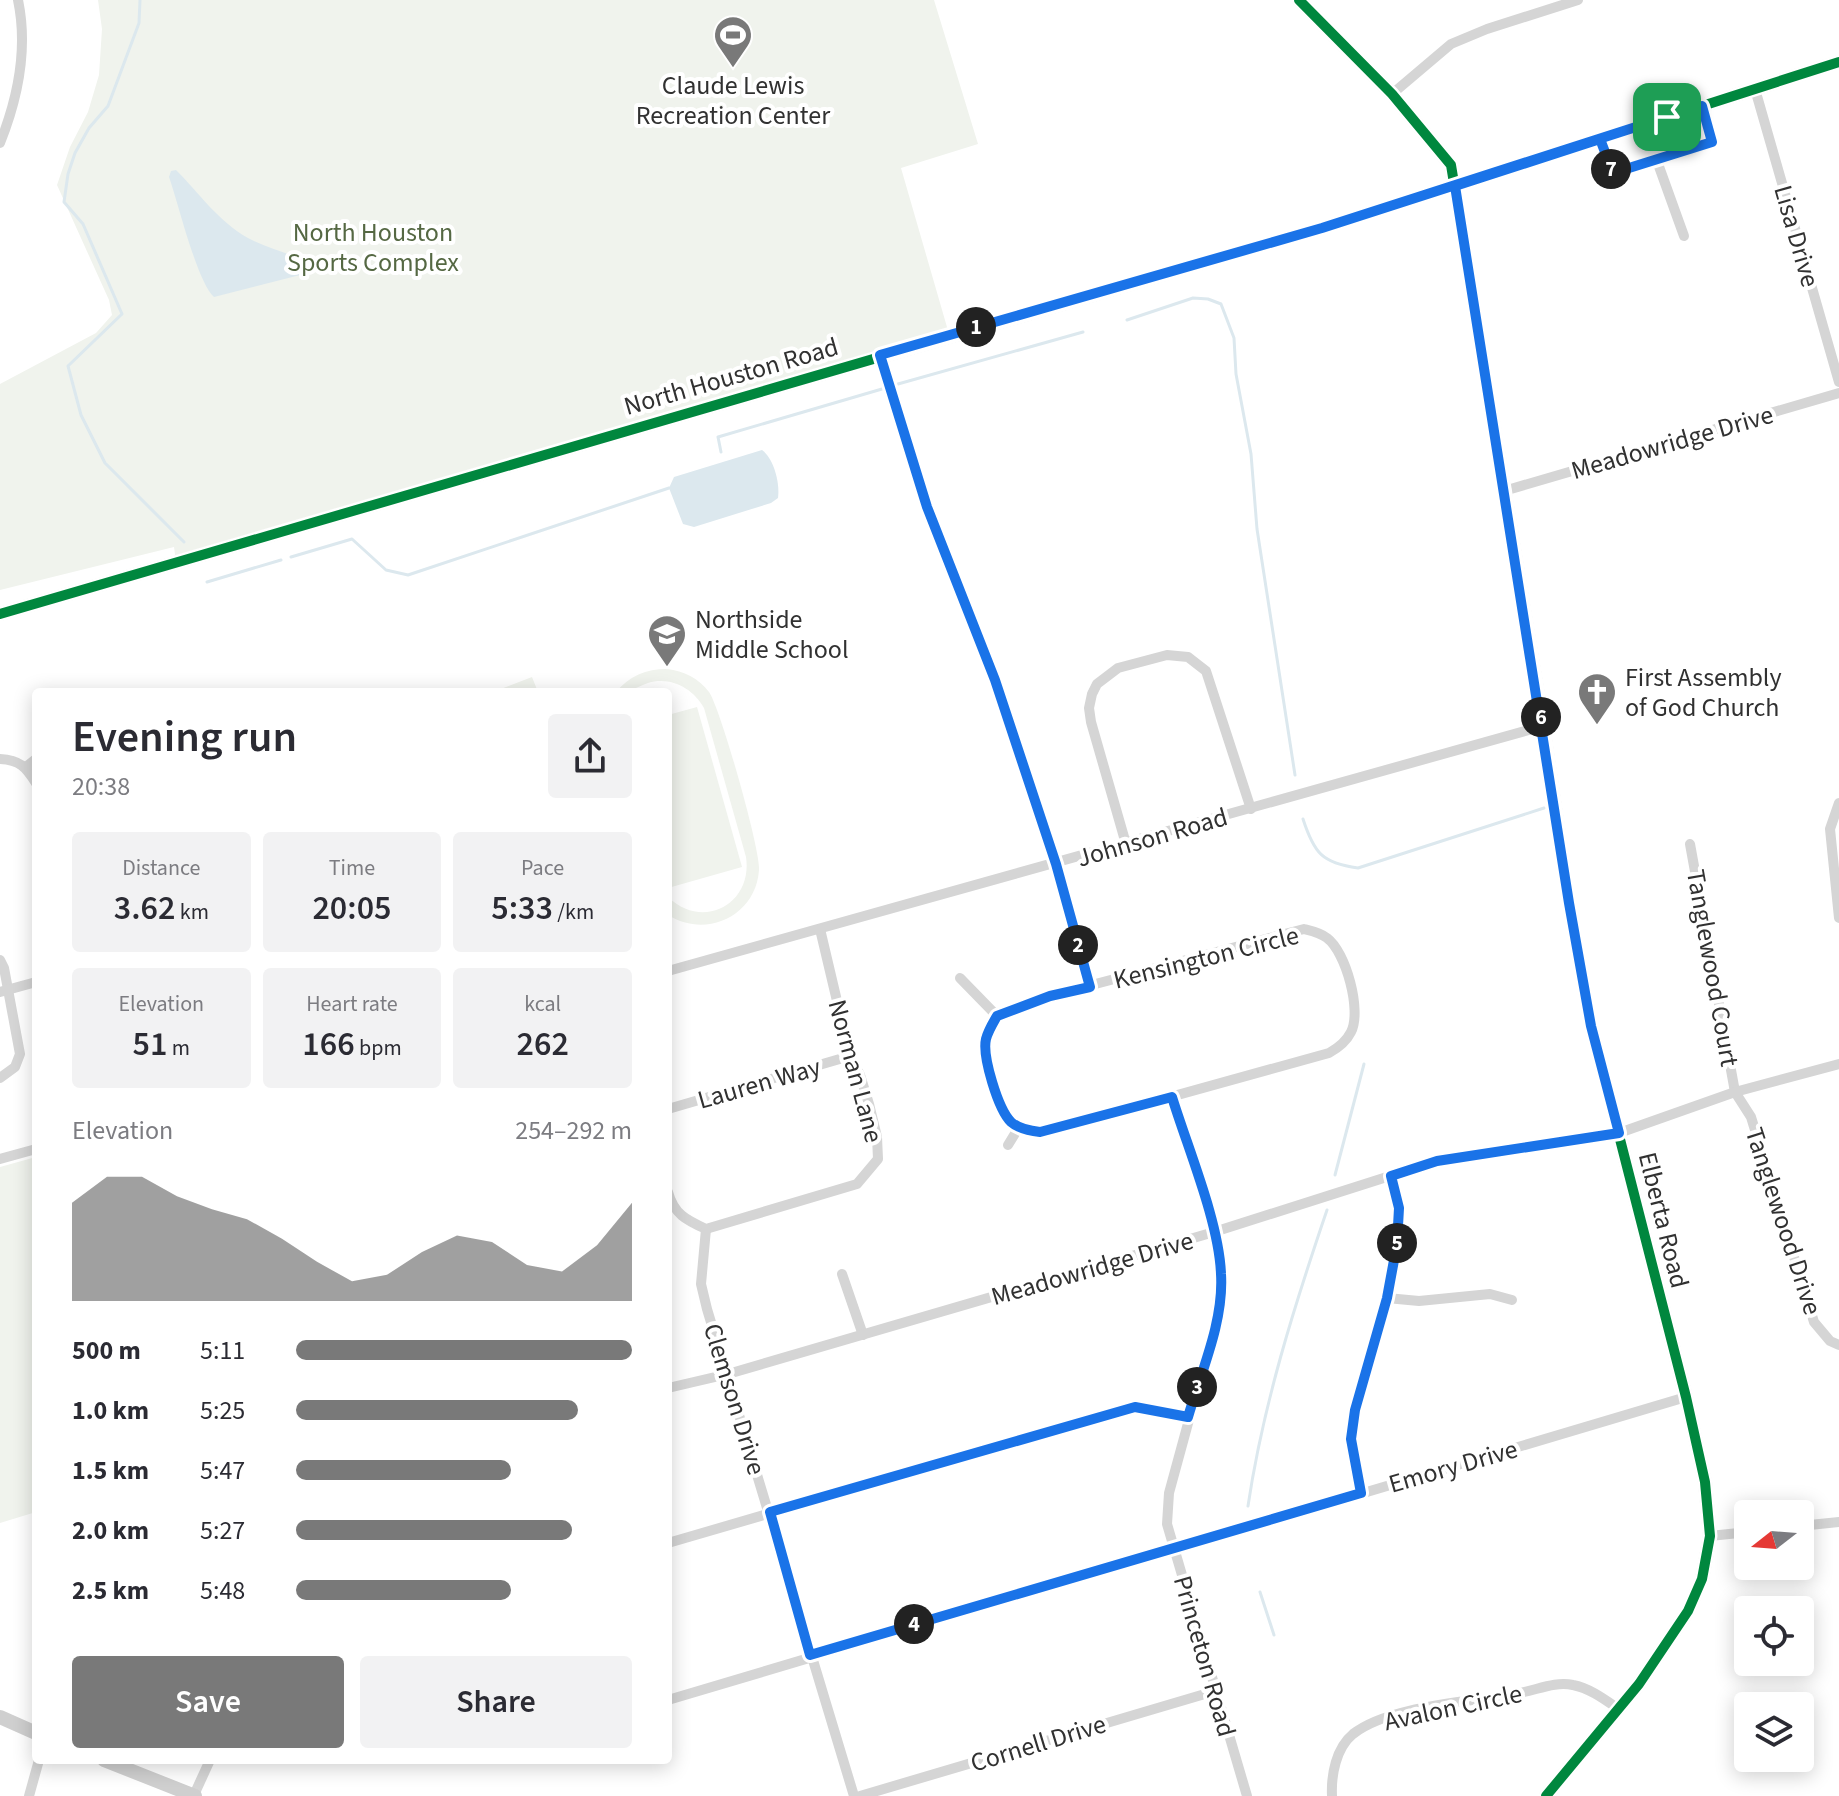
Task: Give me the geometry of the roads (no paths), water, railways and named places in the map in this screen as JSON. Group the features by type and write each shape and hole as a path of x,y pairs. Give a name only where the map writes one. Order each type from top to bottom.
{"street":[{"path":"0,143 23,57 23,22 18,0"},
{"name":"Elberta Road","path":"1299,0 1392,94 1451,165 1591,1026 1705,1482 1710,1536 1702,1579 1688,1611 1639,1684 1546,1796"},
{"path":"1392,94 1451,44 1578,0"},
{"name":"North Houston Road","path":"0,614 1322,228 1839,62"},
{"name":"Lisa Drive","path":"1755,89 1839,382"},
{"path":"1600,139 1613,173 1657,161 1712,142 1702,106"},
{"path":"1657,161 1684,236"},
{"path":"880,355 927,507 995,680 1056,864 1090,987"},
{"name":"Meadowridge Drive","path":"1504,491 1839,393"},
{"path":"1126,844 1089,708 1097,684 1107,675 1143,661 1176,654 1188,657 1206,671 1251,809"},
{"name":"Johnson Road","path":"672,970 1543,726"},
{"path":"0,759 19,762 32,777"},
{"path":"26,767 32,762"},
{"path":"1839,803 1830,829 1839,918"},
{"name":"Tanglewood Court","path":"1690,844 1735,1092"},
{"name":"Norman Lane","path":"706,1229 857,1184 878,1159 877,1137 860,1075 850,1056 820,929"},
{"name":"Kensington Circle","path":"997,1016 1050,996 1304,929 1329,939 1341,955 1356,1004 1351,1032 1341,1046 1329,1053 1055,1129 1040,1132 1019,1127"},
{"path":"0,960 4,991 20,1054 15,1067 0,1078"},
{"path":"960,978 997,1016 986,1039 986,1053 999,1103 1019,1127 1008,1145"},
{"path":"4,991 32,983"},
{"name":"Lauren Way","path":"672,1108 850,1056"},
{"name":"Meadowridge Drive","path":"672,1387 728,1374 1214,1232 1437,1161 1619,1133 1735,1092 1839,1064"},
{"name":"Tanglewood Drive","path":"1735,1092 1751,1117 1814,1322 1830,1341 1839,1345"},
{"name":"Princeton Road","path":"1172,1097 1214,1232 1221,1274 1220,1302 1169,1493 1167,1524 1247,1796"},
{"path":"0,1159 32,1150"},
{"path":"1361,1493 1351,1439 1367,1363 1387,1298 1397,1244 1399,1208 1391,1176"},
{"path":"672,1204 682,1218 706,1229"},
{"name":"Clemson Drive","path":"706,1229 701,1284 810,1655 857,1796"},
{"path":"842,1274 863,1335"},
{"path":"1387,1298 1419,1301 1490,1294 1512,1300"},
{"name":"Emory Drive","path":"672,1699 810,1655 1686,1397"},
{"path":"672,1542 1135,1407 1188,1417"},
{"path":"1814,1525 1839,1522"},
{"path":"1710,1536 1734,1533"},
{"name":"Avalon Circle","path":"1332,1796 1331,1781 1337,1756 1352,1735 1400,1715 1555,1685 1573,1685 1617,1708"},
{"name":"Cornell Drive","path":"857,1796 1215,1691"},
{"path":"0,1717 32,1731"},
{"path":"29,1796 38,1764"},
{"path":"114,1764 194,1796 208,1764"}],"waterway":[{"path":"140,0 139,23 108,106 89,128 75,153 64,202 83,224 122,314 68,366 81,415 105,463 184,542"},
{"path":"1127,320 1193,298 1208,299 1221,304 1234,338 1236,374 1251,454 1257,529 1295,775"},
{"path":"898,384 1083,332"},
{"path":"721,452 718,437 882,389"},
{"path":"291,557 352,539 386,570 408,575 669,488"},
{"path":"207,582 281,560"},
{"path":"1303,819 1311,840 1321,854 1336,863 1358,868 1544,808"},
{"path":"1335,1175 1364,1064"},
{"path":"1248,1506 1262,1431 1281,1356 1327,1210"},
{"path":"1260,1592 1274,1635"}],"place":[{"name":"Claude Lewis Recreation Center","path":"733,69"},
{"name":"Northside Middle School","path":"667,668"},
{"name":"First Assembly of God Church","path":"1597,726"}],"park label":[{"name":"North Houston Sports Complex","path":"373,247"}]}
